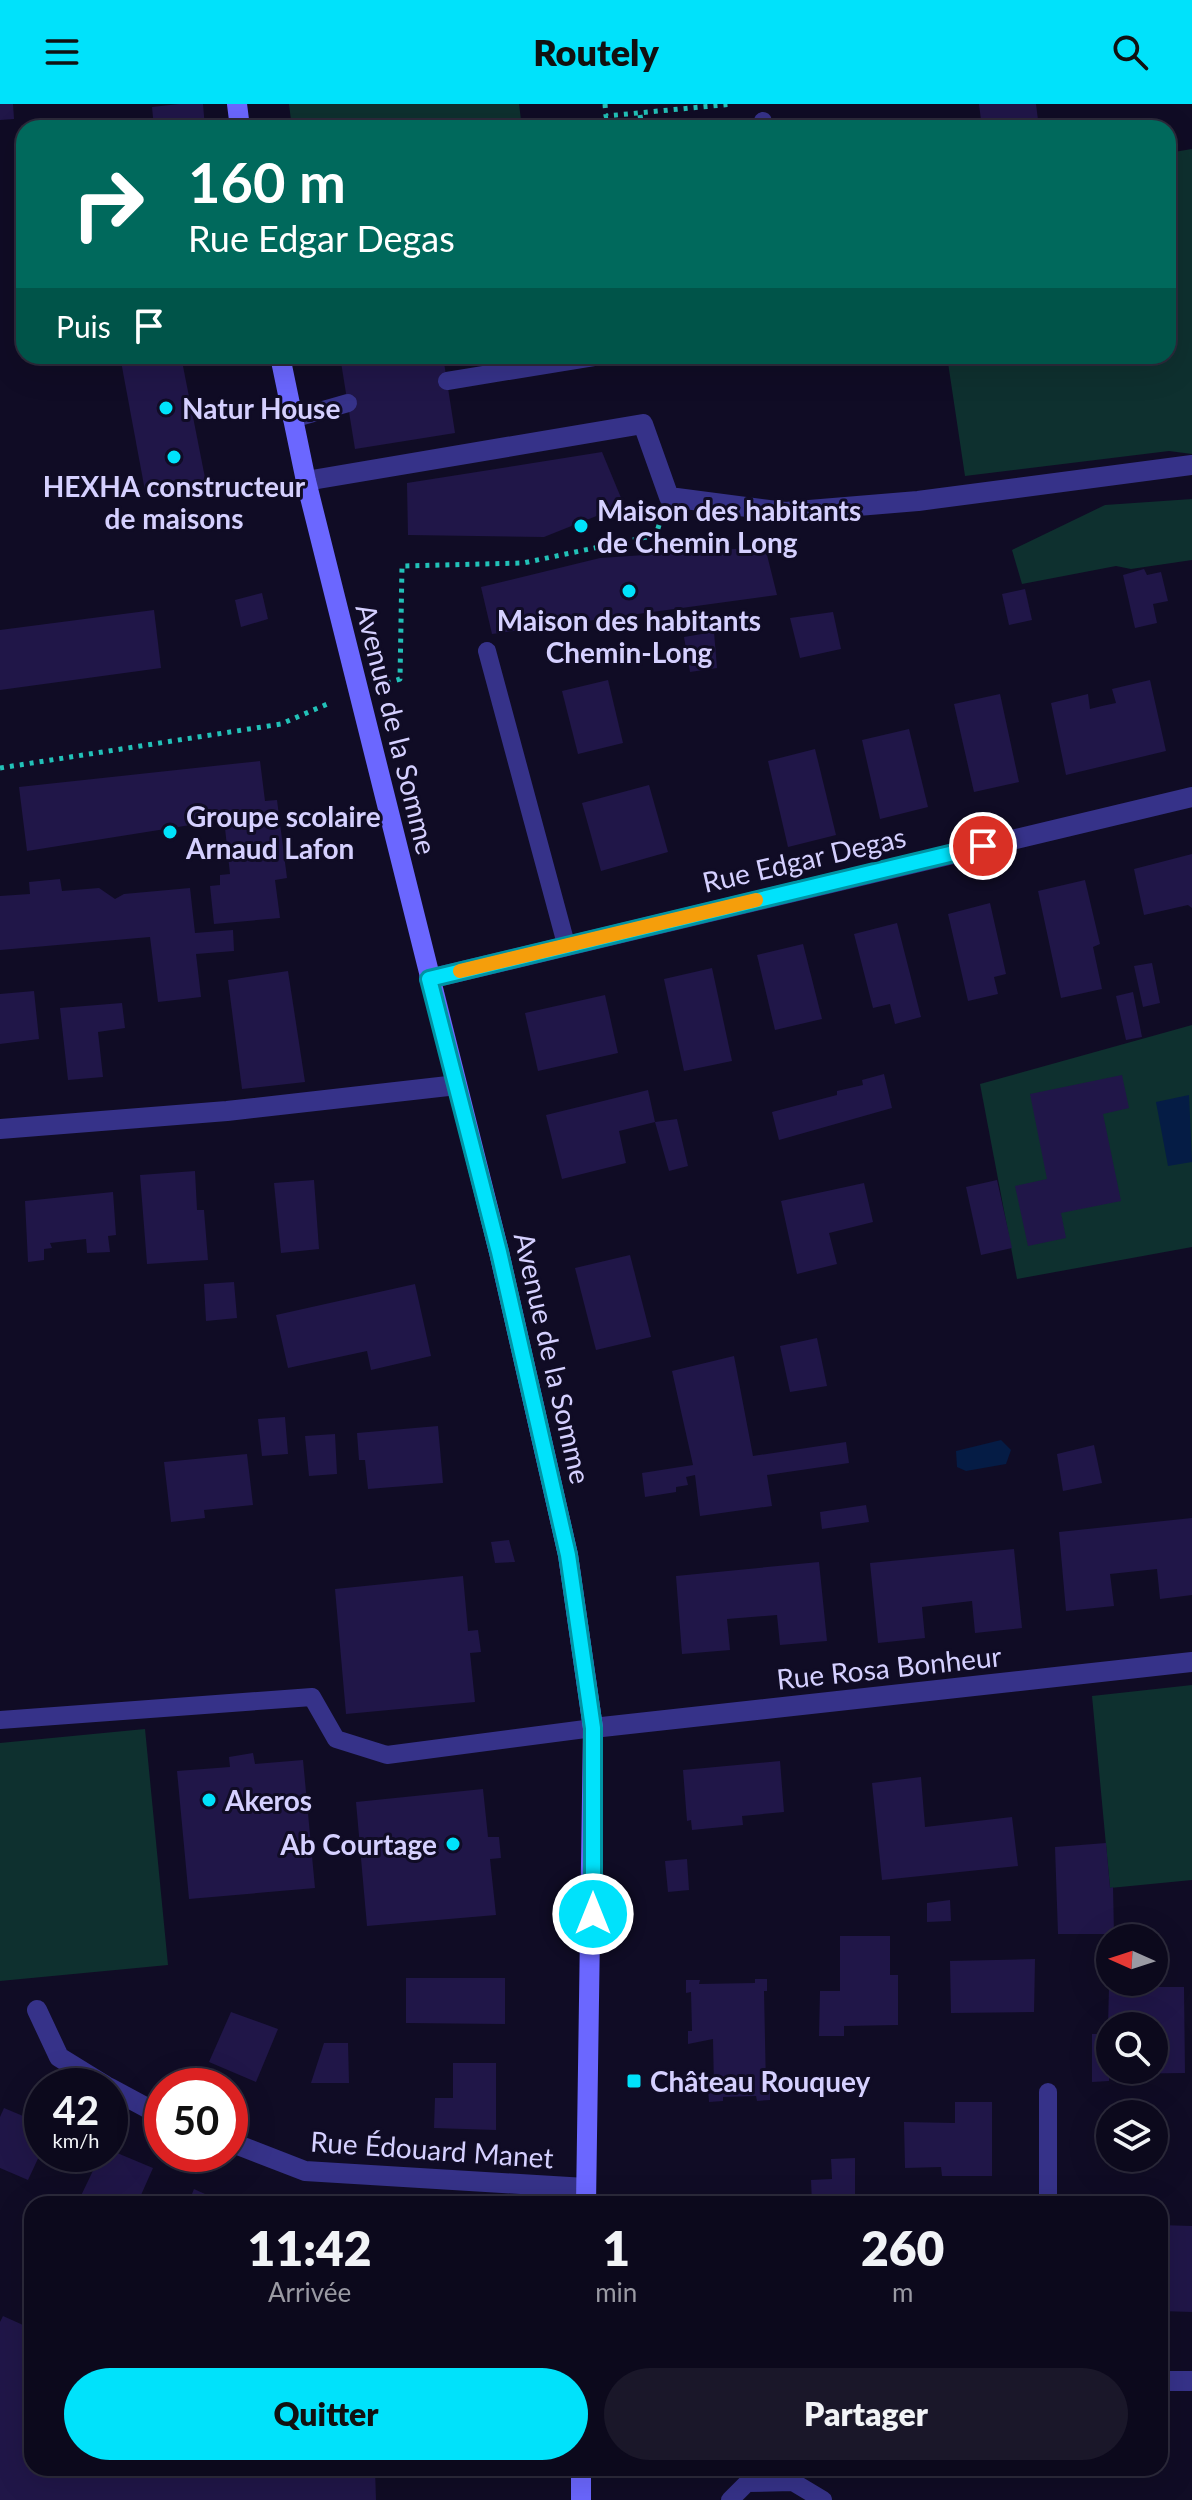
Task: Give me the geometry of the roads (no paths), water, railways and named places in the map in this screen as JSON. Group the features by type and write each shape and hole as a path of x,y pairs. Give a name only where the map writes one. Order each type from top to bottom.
{"main road":[{"name":"Avenue de la Somme","path":"282,364 306,481 560,1512 593,1728 586,2196"},
{"path":"581,2476 581,2500"}],"street":[{"path":"306,481 643,424 669,497 785,512 918,501 1192,465"},
{"name":"Rue Edgar Degas","path":"429,979 1192,797"},
{"path":"0,1129 227,1111 457,1085"},
{"name":"Rue Rosa Bonheur","path":"593,1728 1192,1662"},
{"path":"37,2010 59,2057 77,2068"},
{"name":"Rue Édouard Manet","path":"248,2149 305,2171 586,2196"},
{"path":"1168,2381 1192,2381"}],"lane":[{"path":"447,381 551,364"},
{"path":"292,419 348,403"},
{"path":"487,651 566,944"},
{"path":"0,1720 312,1697 336,1739 387,1755 593,1728"},
{"path":"1048,2092 1048,2196"},
{"path":"730,2500 747,2483 793,2482 823,2500"}],"water":[{"path":"1189,1095 1192,1162 1168,1166 1156,1102"},
{"path":"1001,1440 1011,1450 1006,1464 966,1471 957,1467 956,1451"}],"place":[{"name":"Natur House","path":"166,408"},
{"name":"HEXHA constructeur de maisons","path":"174,457"},
{"name":"Maison des habitants de Chemin Long","path":"581,526"},
{"name":"Maison des habitants Chemin-Long","path":"629,591"},
{"name":"Groupe scolaire Arnaud Lafon","path":"170,832"},
{"name":"Akeros","path":"209,1800"},
{"name":"Ab Courtage","path":"453,1844"},
{"name":"Château Rouquey","path":"634,2081"}]}
